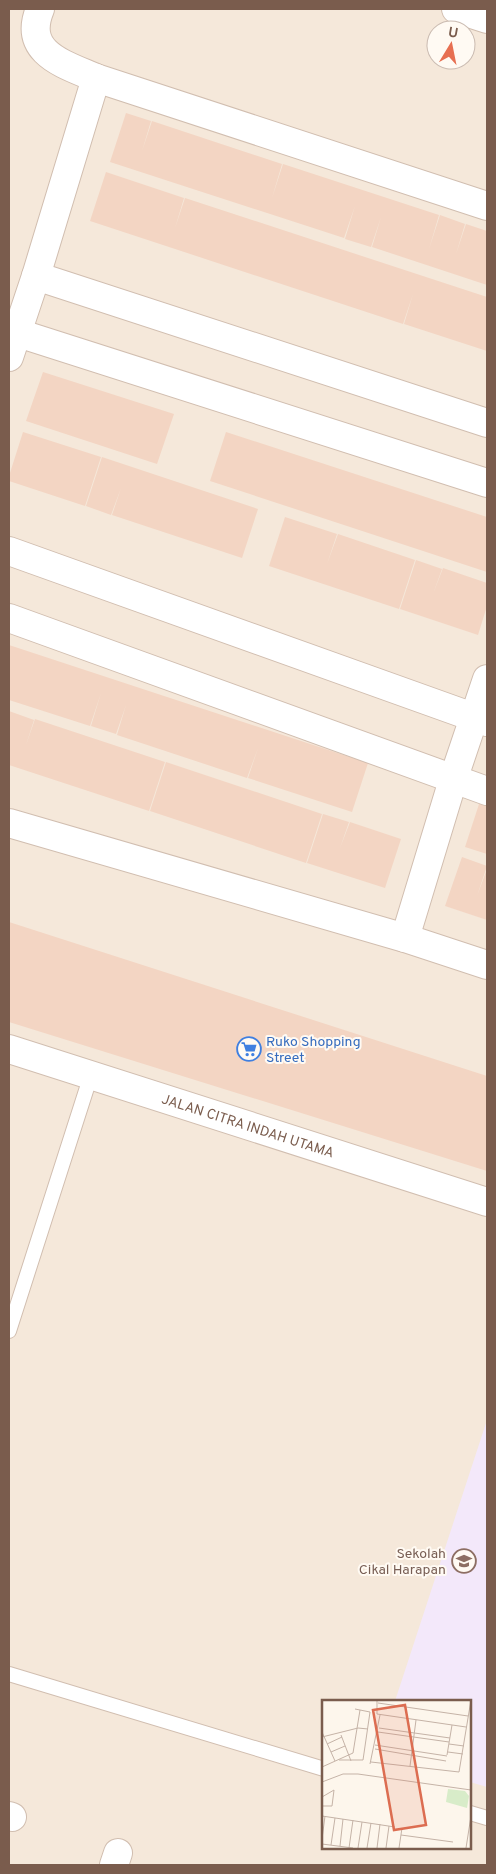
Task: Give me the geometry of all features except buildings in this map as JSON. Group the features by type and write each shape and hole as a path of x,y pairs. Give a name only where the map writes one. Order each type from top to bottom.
{"street":[{"path":"40,9 35,30 42,49 54,59 96,78 487,206"},
{"path":"96,78 14,345 487,483"},
{"path":"36,276 487,423"},
{"path":"9,551 480,719"},
{"path":"9,618 487,791"},
{"path":"405,938 453,780 480,719 487,679"},
{"path":"9,823 405,938 487,965"},
{"name":"JALAN CITRA INDAH UTAMA","path":"9,1049 487,1202"}],"lane":[{"path":"9,1331 92,1075"},
{"path":"9,1674 322,1768"},
{"path":"471,1813 487,1818"}],"shaded area":[{"path":"9,9 487,9 487,1865 9,1865"},
{"name":"Sekolah Cikal Harapan","path":"487,1420 487,1787 471,1782 471,1700 395,1700"}],"place":[{"name":"Ruko Shopping Street","path":"249,1049"},
{"name":"Sekolah Cikal Harapan","path":"464,1561"}]}
